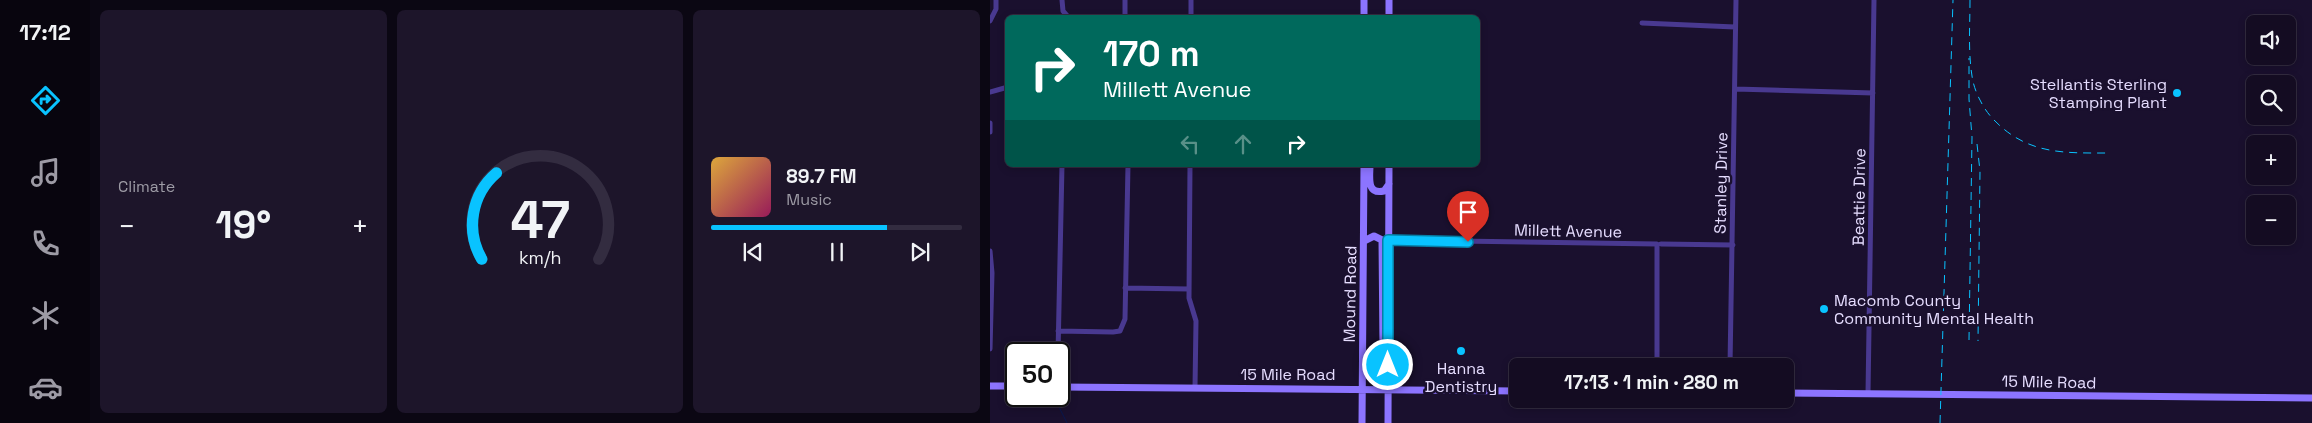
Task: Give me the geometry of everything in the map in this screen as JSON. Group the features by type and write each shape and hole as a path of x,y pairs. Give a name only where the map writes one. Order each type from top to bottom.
{"main road":[{"path":"1364,0 1364,15"},
{"path":"1389,0 1389,15"},
{"name":"Mound Road","path":"1362,423 1364,167"},
{"path":"1370,167 1370,186 1373,190 1378,192 1384,191 1388,184"},
{"path":"1388,423 1389,167"},
{"path":"1364,242 1374,236 1382,240 1383,348 1388,365"},
{"path":"990,386 1005,386"},
{"name":"15 Mile Road","path":"1070,387 1509,391"},
{"name":"15 Mile Road","path":"1794,393 2312,398"}],"street":[{"path":"991,19 996,9 996,0"},
{"path":"1062,0 1063,12 1066,15"},
{"path":"1125,0 1125,15"},
{"path":"1191,0 1191,15"},
{"name":"Stanley Drive","path":"1730,358 1736,0"},
{"name":"Beattie Drive","path":"1868,394 1874,0"},
{"path":"1642,24 1736,26"},
{"path":"990,92 1005,88"},
{"path":"1735,89 1873,92"},
{"path":"990,123 990,132"},
{"path":"1058,342 1062,167"},
{"path":"1058,331 1120,331 1124,323 1128,167"},
{"path":"1190,167 1189,298 1196,321 1195,387"},
{"name":"Millett Avenue","path":"1388,240 1733,245"},
{"path":"1657,358 1659,244"},
{"path":"990,251 992,278 990,349"},
{"path":"1125,288 1189,289"}],"waterway":[{"path":"1059,407 1067,423"}],"railway":[{"path":"1940,423 1953,0"},
{"path":"1970,0 1970,48 1973,82 1977,94 1990,116 2020,140 2034,146 2062,152 2110,153"},
{"path":"1969,58 1969,99 1972,137 1969,340"},
{"path":"1977,144 1980,171 1978,341"}],"place":[{"name":"Stellantis Sterling Stamping Plant","path":"2177,93"},
{"name":"Macomb County Community Mental Health","path":"1824,309"},
{"name":"Hanna Dentistry","path":"1461,351"}],"route":[{"path":"1388,365 1388,240 1468,242"}]}
